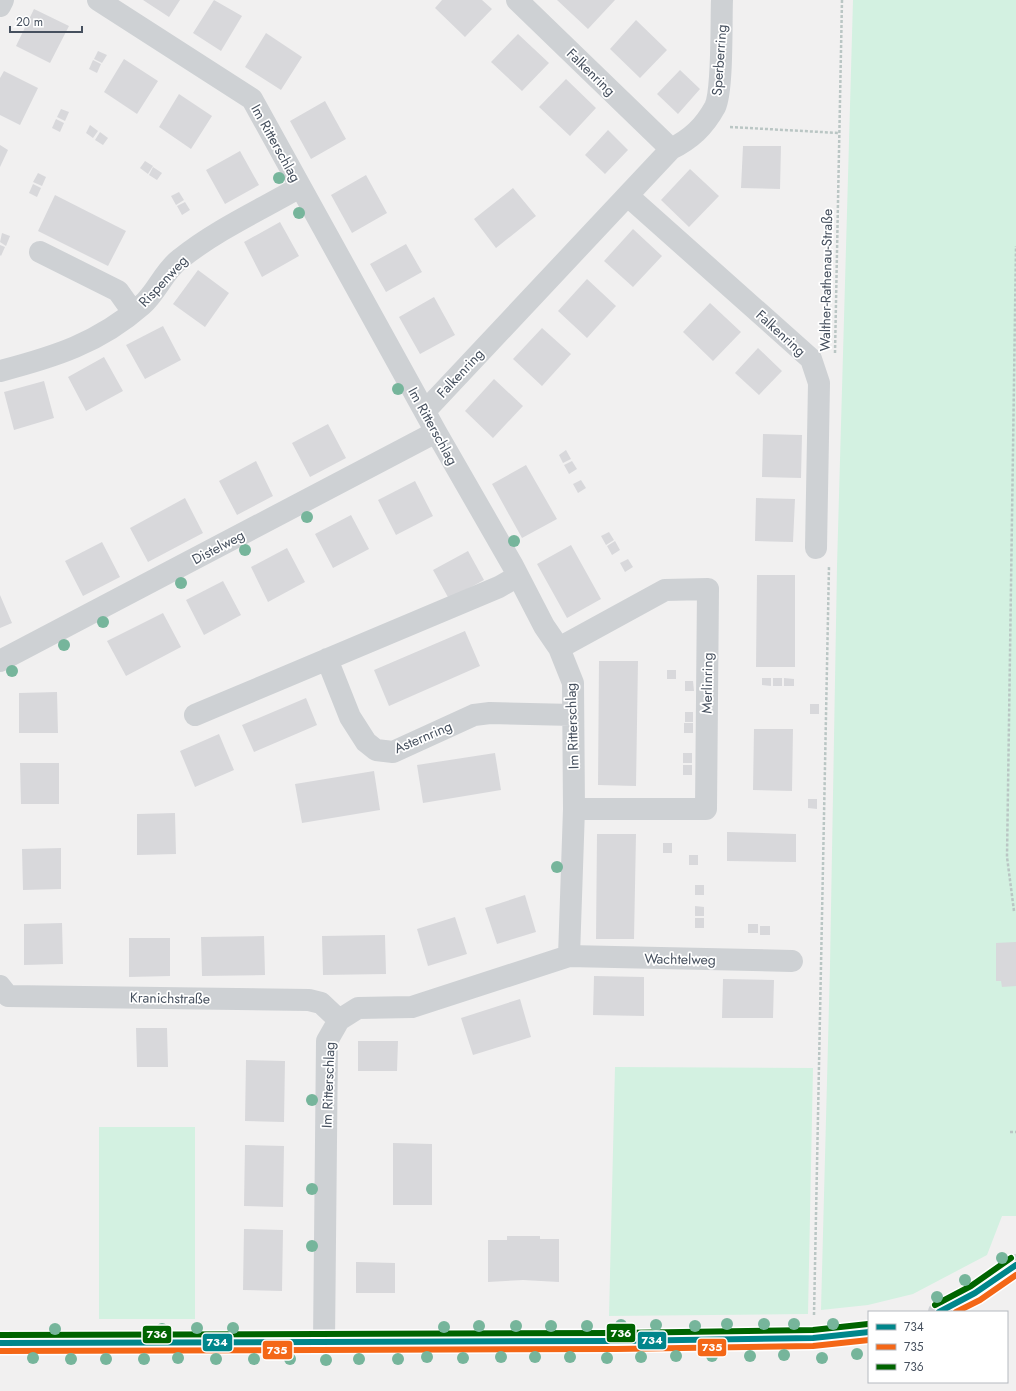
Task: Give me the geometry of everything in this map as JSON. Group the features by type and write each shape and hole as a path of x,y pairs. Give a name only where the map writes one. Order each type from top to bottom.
{"street":[{"path":"0,6 3,0"},
{"name":"Im Ritterschlag","path":"98,0 252,99 436,432 518,576 544,626 559,648 573,683 574,808 569,956 412,1007 358,1008 339,1020 327,1041 324,1342"},
{"name":"Falkenring","path":"425,411 672,149 517,0"},
{"name":"Sperberring","path":"672,149 689,140 705,123 716,106 719,83 722,0"},
{"name":"Rispenweg","path":"0,371 67,352 116,325 143,305 179,260 208,239 300,188"},
{"name":"Falkenring","path":"628,196 811,359 819,383 823,554"},
{"path":"40,252 118,291 133,312"},
{"name":"Distelweg","path":"0,661 436,432"},
{"path":"195,715 499,586 518,576"},
{"name":"Merlinring","path":"559,648 665,590 708,589 706,809 574,808"},
{"name":"Asternring","path":"326,659 350,717 366,742 376,750 393,752 474,715 490,713 573,715"},
{"name":"Wachtelweg","path":"569,956 792,961"},
{"name":"Kranichstraße","path":"0,986 8,996 309,1000 322,1003 339,1020"},
{"path":"941,1311 975,1293 1016,1265"},
{"path":"0,1343 616,1341 813,1338 868,1332"}],"path":[{"name":"Walther-Rathenau-Straße","path":"835,355 842,0"},
{"path":"705,123 712,126 839,133"},
{"path":"1014,911 1007,857 1016,246"},
{"path":"814,1316 823,554"},
{"path":"1010,1132 1016,1132"}],"green space":[{"path":"853,0 1016,0 1016,1216 1002,1216 987,1255 913,1294 868,1305 821,1310 830,966 837,566"},
{"path":"615,1067 813,1068 808,1314 609,1316"},
{"path":"99,1127 195,1127 195,1319 99,1319"}],"building":[{"path":"143,0 180,0 169,17"},
{"path":"214,0 242,16 221,51 193,33"},
{"path":"442,0 482,0 492,9 465,37 435,8"},
{"path":"557,0 615,0 588,29"},
{"path":"34,9 69,26 50,63 16,46"},
{"path":"636,20 667,50 640,78 610,49"},
{"path":"266,33 302,57 281,90 245,67"},
{"path":"518,34 549,63 522,91 491,62"},
{"path":"98,51 107,55 102,63 94,59"},
{"path":"124,59 158,81 137,114 104,92"},
{"path":"93,60 101,64 97,73 89,69"},
{"path":"680,70 700,89 678,114 657,94"},
{"path":"4,71 38,88 20,125 0,115 0,78"},
{"path":"566,79 596,108 570,136 539,107"},
{"path":"179,94 212,116 191,149 159,127"},
{"path":"325,101 346,139 311,159 290,121"},
{"path":"61,109 69,112 65,121 57,117"},
{"path":"56,119 64,123 60,132 52,128"},
{"path":"90,125 98,131 93,138 86,133"},
{"path":"608,130 628,150 605,174 585,155"},
{"path":"100,132 108,138 103,145 95,140"},
{"path":"0,145 8,150 0,167"},
{"path":"743,146 781,146 780,189 741,188"},
{"path":"240,151 259,185 225,204 206,170"},
{"path":"145,161 153,166 148,174 140,168"},
{"path":"153,167 162,173 157,180 149,175"},
{"path":"690,169 719,196 689,227 661,200"},
{"path":"38,173 46,177 42,186 33,182"},
{"path":"366,175 387,213 352,233 331,195"},
{"path":"33,184 41,188 37,197 29,193"},
{"path":"513,188 536,216 496,248 474,219"},
{"path":"179,192 184,200 176,205 171,196"},
{"path":"55,195 126,231 108,266 38,231"},
{"path":"185,202 190,210 182,215 177,206"},
{"path":"280,222 299,256 262,277 244,242"},
{"path":"633,229 662,256 633,287 604,261"},
{"path":"2,233 10,236 6,246 0,242"},
{"path":"406,244 422,272 386,292 370,264"},
{"path":"0,245 5,247 1,256 0,255"},
{"path":"198,270 229,293 205,327 173,304"},
{"path":"587,279 616,306 587,338 558,311"},
{"path":"434,297 455,335 420,354 399,317"},
{"path":"710,303 741,332 713,361 683,332"},
{"path":"163,326 181,360 145,379 126,345"},
{"path":"542,328 571,354 542,386 513,359"},
{"path":"758,348 782,371 759,395 735,373"},
{"path":"104,357 123,391 86,411 68,377"},
{"path":"494,379 523,406 493,438 465,411"},
{"path":"44,381 54,418 14,430 4,392"},
{"path":"328,424 346,458 310,477 292,443"},
{"path":"763,434 802,435 801,478 762,477"},
{"path":"566,450 571,459 563,463 559,455"},
{"path":"256,461 273,496 237,515 219,481"},
{"path":"572,461 577,469 569,474 564,465"},
{"path":"526,465 557,519 522,538 492,484"},
{"path":"581,480 586,488 578,493 573,484"},
{"path":"415,481 433,516 396,535 378,500"},
{"path":"185,498 203,533 148,562 130,528"},
{"path":"756,498 795,499 793,542 755,541"},
{"path":"351,515 369,549 333,568 315,534"},
{"path":"609,532 614,540 606,545 601,536"},
{"path":"615,541 620,550 612,555 607,546"},
{"path":"102,542 120,577 83,596 65,561"},
{"path":"571,545 601,599 567,618 537,564"},
{"path":"287,548 305,582 268,602 251,567"},
{"path":"468,551 484,580 449,599 433,570"},
{"path":"628,559 633,567 625,572 620,563"},
{"path":"757,575 795,575 795,667 756,667"},
{"path":"223,581 241,615 204,635 186,600"},
{"path":"0,595 12,623 0,628"},
{"path":"163,613 181,647 126,676 107,641"},
{"path":"465,631 480,666 389,706 374,670"},
{"path":"599,661 638,661 636,786 598,785"},
{"path":"667,670 676,670 676,679 667,679"},
{"path":"762,678 771,678 771,686 762,685"},
{"path":"773,678 782,678 782,686 773,686"},
{"path":"784,678 794,679 794,686 784,686"},
{"path":"685,681 693,681 694,691 685,691"},
{"path":"57,692 58,733 19,733 19,693"},
{"path":"306,698 317,725 254,752 242,725"},
{"path":"810,704 819,704 819,714 810,714"},
{"path":"685,712 693,712 693,722 685,722"},
{"path":"684,723 693,723 693,733 684,733"},
{"path":"754,729 793,729 792,791 753,790"},
{"path":"219,734 234,770 195,787 180,751"},
{"path":"495,753 501,790 423,803 417,765"},
{"path":"683,753 692,753 692,763 683,763"},
{"path":"20,763 59,763 59,804 21,804"},
{"path":"683,765 692,765 692,775 683,775"},
{"path":"374,771 380,810 302,823 295,784"},
{"path":"808,799 817,799 817,809 808,808"},
{"path":"175,813 176,854 137,855 137,814"},
{"path":"727,832 796,834 796,862 727,861"},
{"path":"597,834 636,834 634,939 596,939"},
{"path":"663,843 672,843 672,853 663,853"},
{"path":"61,848 61,889 23,890 22,849"},
{"path":"689,855 698,855 698,865 689,865"},
{"path":"695,885 704,885 704,895 695,895"},
{"path":"525,895 536,932 497,944 485,908"},
{"path":"695,906 704,907 704,916 695,916"},
{"path":"455,917 467,954 428,966 417,929"},
{"path":"695,918 704,918 704,928 695,928"},
{"path":"62,923 63,964 24,965 24,924"},
{"path":"748,924 758,924 758,933 748,933"},
{"path":"760,926 770,926 770,935 760,935"},
{"path":"385,935 386,974 323,975 322,936"},
{"path":"264,936 265,975 202,976 201,937"},
{"path":"129,938 170,938 170,976 129,977"},
{"path":"1016,942 1016,986 1002,987 1001,981 996,981 996,943"},
{"path":"594,976 644,977 644,1016 593,1015"},
{"path":"723,979 774,980 773,1018 722,1018"},
{"path":"520,999 531,1037 473,1055 461,1018"},
{"path":"136,1028 167,1028 168,1067 137,1067"},
{"path":"358,1041 398,1041 397,1071 358,1071"},
{"path":"246,1060 285,1061 284,1122 245,1121"},
{"path":"393,1143 432,1144 432,1205 393,1205"},
{"path":"245,1145 284,1146 283,1207 244,1206"},
{"path":"244,1229 283,1230 282,1291 243,1290"},
{"path":"507,1236 540,1236 540,1239 559,1239 559,1282 523,1280 488,1282 488,1240 507,1240"},
{"path":"356,1262 395,1263 395,1293 356,1293"}],"transit line":[{"name":"736","path":"935,1305 971,1286 1011,1258"},
{"name":"734","path":"941,1311 975,1293 1016,1265"},
{"name":"735","path":"958,1311 980,1300 1016,1275"},
{"name":"736","path":"0,1335 616,1333 813,1330 868,1324"},
{"name":"734","path":"0,1343 616,1341 813,1338 868,1332"},
{"name":"735","path":"0,1351 616,1349 813,1346 868,1340"}]}
